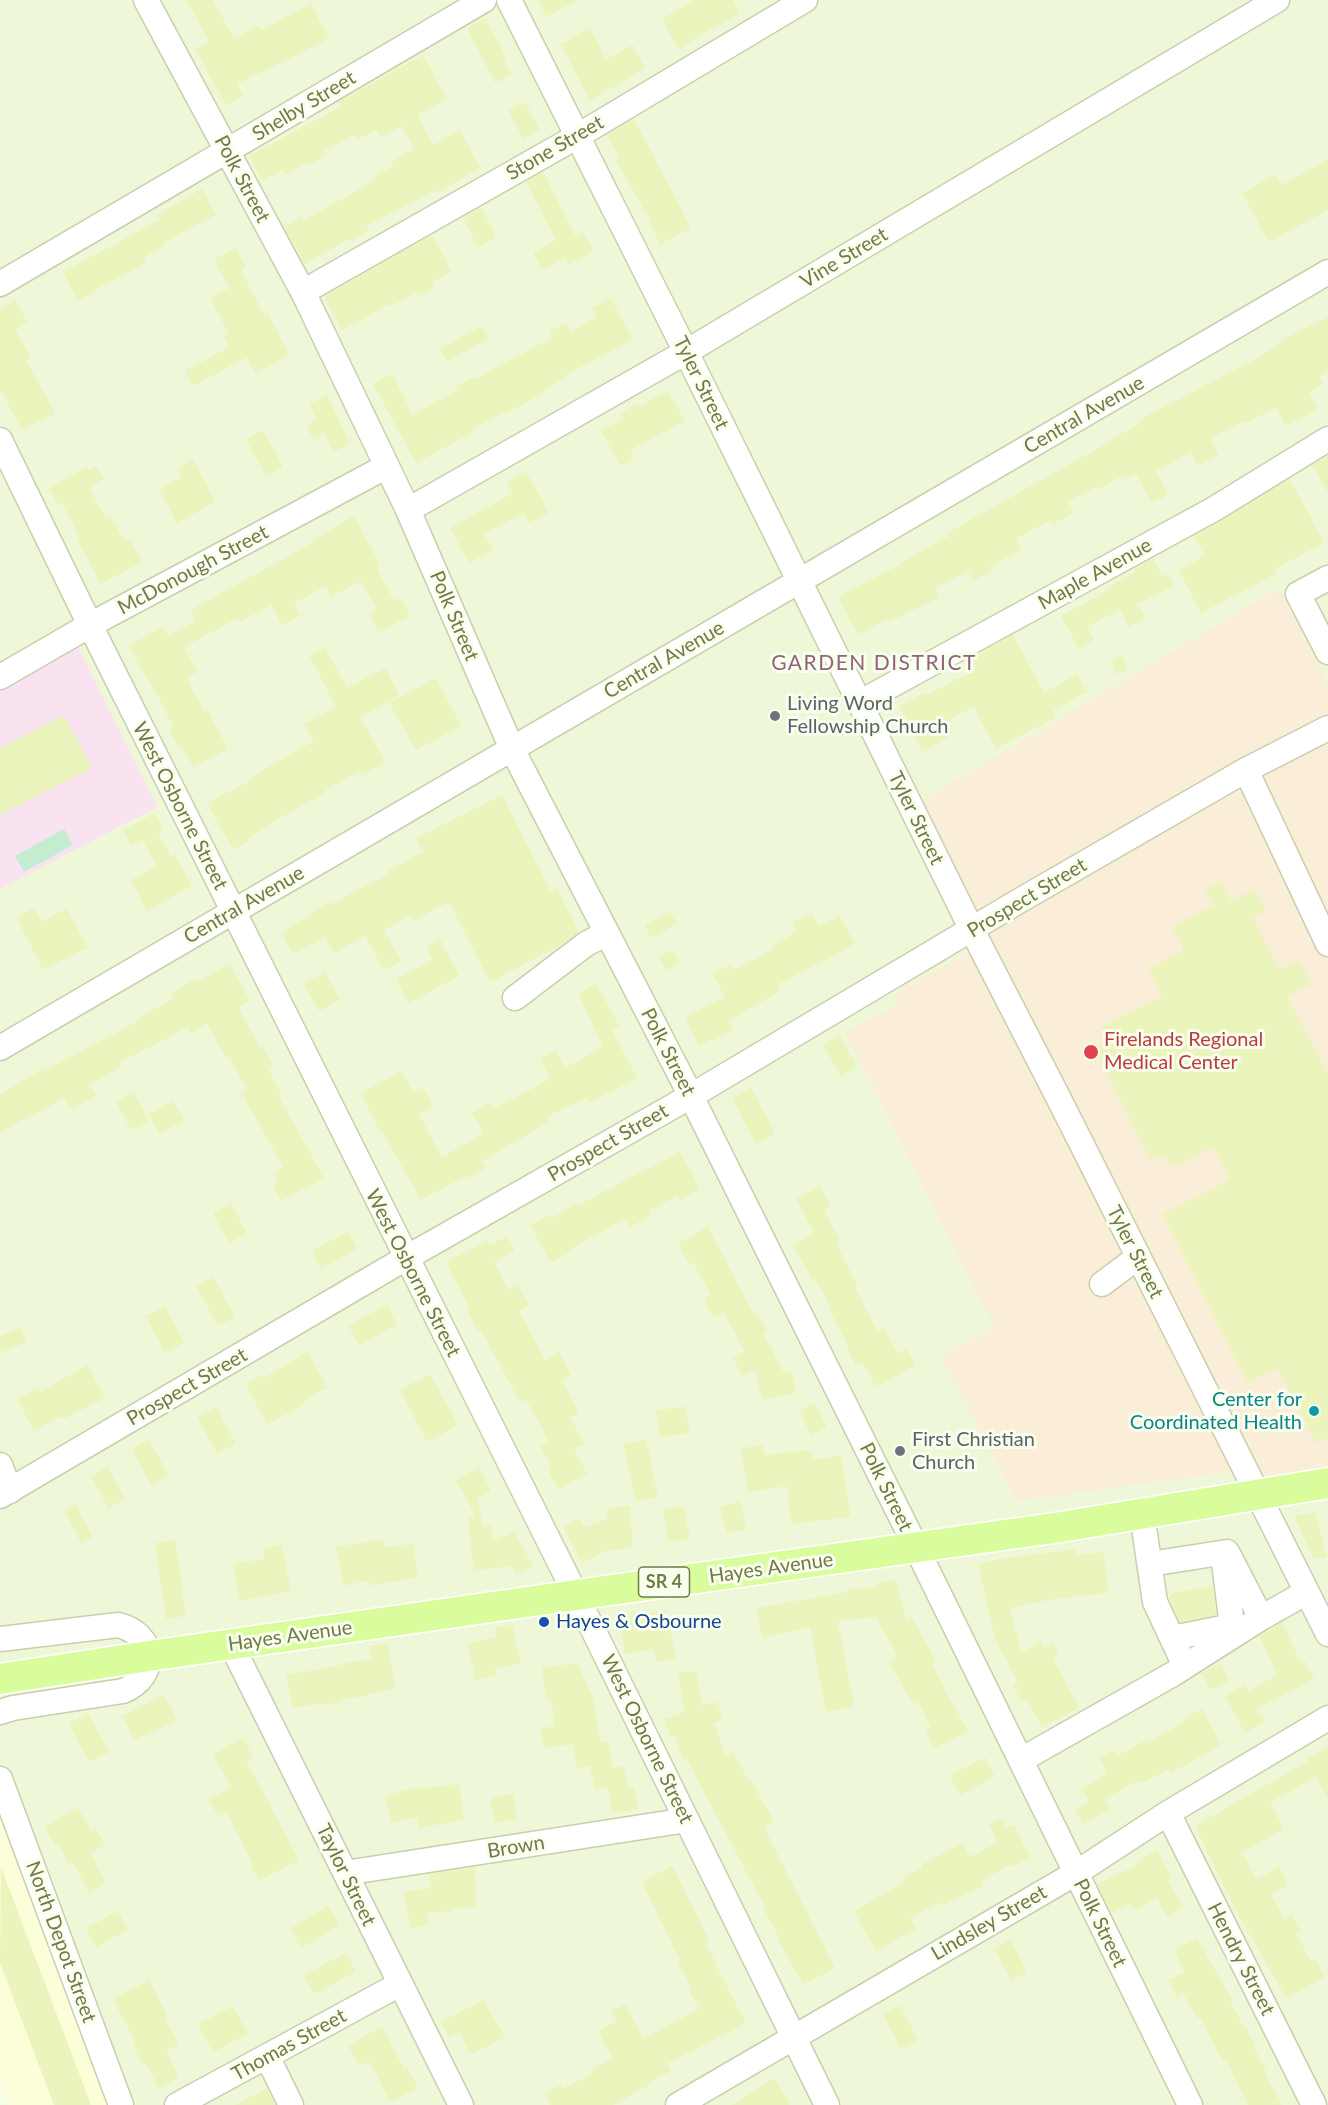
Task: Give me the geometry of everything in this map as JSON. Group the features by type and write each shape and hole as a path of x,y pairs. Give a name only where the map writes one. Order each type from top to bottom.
{"main road":[{"name":"Hayes Avenue","path":"0,1679 231,1644 916,1548 1328,1483"}],"street":[{"name":"Polk Street","path":"146,0 303,292 408,510 512,749 691,1096 1190,2105"},
{"name":"Shelby Street","path":"0,284 483,0"},
{"name":"Tyler Street","path":"509,0 972,930 1328,1634"},
{"name":"Stone Street","path":"303,292 576,136 805,0"},
{"name":"Vine Street","path":"408,510 686,352 1278,0"},
{"name":"Central Avenue","path":"0,1048 1328,272"},
{"name":"Maple Avenue","path":"859,703 1214,509 1328,439"},
{"name":"West Osborne Street","path":"0,440 233,912 576,1595 827,2105"},
{"name":"McDonough Street","path":"0,677 90,625 387,466"},
{"path":"1328,578 1298,594 1328,651"},
{"name":"Prospect Street","path":"5,1493 406,1258 691,1096 1245,770 1328,728"},
{"path":"1245,770 1328,944"},
{"path":"515,998 586,944 607,933"},
{"path":"1102,1284 1138,1257"},
{"path":"0,1466 5,1493"},
{"path":"1142,1514 1155,1602 1185,1666"},
{"path":"1150,1564 1227,1552 1261,1618"},
{"path":"1222,1553 1235,1629"},
{"path":"1021,1760 1185,1666 1235,1629 1307,1593"},
{"path":"0,1639 118,1625 138,1636 146,1646 149,1656 144,1675 134,1686 123,1692 13,1708 0,1712"},
{"path":"1172,1638 1235,1629"},
{"name":"Taylor Street","path":"231,1644 461,2105"},
{"name":"Lindsley Street","path":"678,2105 1076,1873 1168,1813 1328,1718"},
{"name":"North Depot Street","path":"0,1779 121,2105"},
{"name":"Hendry Street","path":"1168,1813 1314,2105"},
{"name":"Brown","path":"345,1873 687,1820"},
{"name":"Thomas Street","path":"177,2105 400,1984"},
{"path":"267,2056 291,2105"}],"shaded area":[{"path":"0,0 1328,0 1328,2105 119,2105 0,1793"},
{"name":"Firelands Regional Medical Center","path":"1279,588 1328,682 1328,1467 1269,1476 1252,1469 1016,1501 941,1355 995,1327 844,1032 898,1005 894,994 986,943 916,804"},
{"path":"78,646 157,807 0,889 0,691"},
{"path":"64,829 73,845 24,872 15,856"},
{"path":"0,1790 125,2105 9,2105 0,2082"}],"building":[{"path":"187,0 213,0 234,39 258,26 261,30 311,4 329,39 237,84 244,96 226,105 195,49 209,42"},
{"path":"538,0 578,0 546,17"},
{"path":"695,0 733,0 740,14 678,49 662,19"},
{"path":"485,18 506,57 503,58 512,74 495,83 467,28"},
{"path":"590,28 606,59 633,45 645,68 590,101 561,44"},
{"path":"423,55 447,99 417,115 433,145 460,130 480,168 437,193 436,190 366,226 369,231 350,241 349,239 304,264 284,226 302,217 303,221 376,180 374,176 394,166 391,161 414,149 402,126 380,137 376,130 357,140 354,135 324,151 326,156 308,165 307,163 285,175 283,170 262,181 249,156 340,107 338,102"},
{"path":"525,102 540,130 523,139 508,110"},
{"path":"634,119 691,228 660,244 648,221 650,220 615,159 619,157 607,135"},
{"path":"1328,160 1328,210 1269,242 1242,193 1275,175 1281,185"},
{"path":"543,172 576,237 584,233 594,251 568,265 565,258 543,270 533,253 556,240 526,182"},
{"path":"202,189 216,215 164,242 166,245 143,258 146,263 78,301 63,272 160,220 157,215"},
{"path":"481,207 496,237 478,247 463,218"},
{"path":"432,235 452,272 432,282 435,287 418,296 416,293 391,306 390,304 342,330 324,296"},
{"path":"235,248 246,267 241,270 264,315 268,313 289,355 255,373 247,357 193,386 185,371 229,347 224,336 229,334 210,298 229,288 214,259"},
{"path":"611,298 633,340 565,375 566,378 543,390 545,392 472,429 474,432 416,463 373,384 392,374 413,415 458,390 456,387 474,377 475,379 552,338 549,332 566,323 571,331 597,317 592,308"},
{"path":"15,300 27,322 15,329 31,358 26,360 55,413 22,430 0,389 0,309"},
{"path":"1328,317 1328,371 1319,376 1324,384 1309,392 1318,409 1286,426 1276,407 1247,423 1245,420 1210,439 1219,455 1198,466 1191,452 1156,471 1168,495 1151,503 1137,474 1126,479 1124,475 1098,489 1096,487 1068,502 1074,513 1053,524 1051,520 1016,539 1021,550 990,566 993,571 973,581 968,571 935,588 940,597 889,622 887,619 858,635 838,597 899,565 949,536 947,533 1113,440 1112,438 1141,424 1139,420 1248,363 1279,345 1278,342"},
{"path":"482,326 488,339 447,361 440,349"},
{"path":"668,391 685,421 630,450 634,458 620,466 601,430 623,419 620,413"},
{"path":"327,395 350,444 333,452 324,434 313,439 306,425 317,420 309,404"},
{"path":"263,430 283,467 266,476 246,439"},
{"path":"1328,456 1328,493 1313,465"},
{"path":"193,459 215,502 177,523 159,489 182,477 177,468"},
{"path":"96,466 104,479 89,488 106,519 110,516 125,542 130,539 142,562 101,584 77,539 80,538 62,503 58,505 49,488 87,467 88,470"},
{"path":"526,472 549,513 529,523 524,513 484,534 493,550 469,563 450,528 513,493 507,482"},
{"path":"1290,479 1324,543 1276,568 1278,573 1201,613 1179,570 1205,556 1194,536"},
{"path":"354,516 380,565 376,567 394,601 400,598 410,616 378,632 369,615 377,610 361,581 331,597 326,586 294,603 300,616 282,625 271,605 240,622 238,618 184,647 197,672 186,678 204,711 207,709 228,749 193,767 181,745 178,746 169,729 173,727 160,700 128,646 163,627 168,636 196,621 191,610 314,542 313,540"},
{"path":"1153,559 1162,576 1169,573 1175,585 1138,604 1146,618 1129,627 1120,609 1087,627 1094,640 1079,648 1061,616 1109,590 1108,587 1136,572 1134,569"},
{"path":"1013,635 1044,693 1077,674 1087,692 1053,710 1056,717 996,749 974,707 940,724 948,738 922,751 899,706 925,692 927,695 977,669 971,658"},
{"path":"325,647 347,688 385,668 399,696 361,717 385,763 362,775 360,771 325,790 326,792 268,825 248,838 249,841 233,850 207,803 253,780 251,777 314,741 304,724 336,707 309,655"},
{"path":"1121,656 1128,669 1116,675 1110,662"},
{"path":"436,678 461,726 416,750 389,703"},
{"path":"64,715 92,768 0,815 0,748"},
{"path":"502,795 551,892 557,889 579,932 561,945 490,982 449,902 414,920 411,915 384,930 401,961 384,970 365,936 334,953 325,937 293,954 281,932 328,903 329,905 389,874 388,871 423,852 416,838"},
{"path":"155,813 163,829 158,832 171,857 175,855 192,886 147,911 131,880 156,865 143,840 131,846 123,830"},
{"name":"Firelands Regional Medical Center","path":"1221,881 1231,901 1255,889 1266,911 1253,918 1279,970 1299,960 1311,984 1287,996 1328,1075 1328,1437 1316,1443 1278,1368 1247,1383 1162,1214 1230,1180 1213,1147 1171,1168 1164,1155 1151,1161 1094,1048 1108,1040 1101,1027 1162,996 1148,969 1184,950 1172,927 1213,905 1205,889"},
{"path":"34,908 41,922 67,908 87,948 43,970 16,917"},
{"path":"670,912 677,924 651,938 645,925"},
{"path":"812,913 819,926 840,916 855,944 777,985 780,991 729,1021 733,1030 699,1046 685,1017 725,997 713,974 731,964 734,970 774,949 772,946 797,932 793,923"},
{"path":"440,939 459,976 409,1003 396,979 433,960 426,947"},
{"path":"672,950 679,963 666,971 659,957"},
{"path":"230,964 250,1001 238,1007 260,1048 263,1046 274,1067 269,1070 281,1093 278,1095 324,1178 281,1201 273,1186 278,1183 273,1173 283,1167 241,1092 246,1089 229,1056 226,1058 207,1024 191,1033 188,1027 119,1063 121,1067 90,1084 96,1096 71,1109 65,1098 0,1132 0,1094 45,1068 46,1070 144,1018 138,1018 173,999 170,993 196,979 197,982"},
{"path":"325,972 340,1000 319,1011 304,983"},
{"path":"596,983 619,1026 612,1030 637,1078 589,1103 586,1098 546,1117 549,1122 482,1161 486,1168 421,1200 383,1133 381,1134 361,1093 402,1071 413,1092 423,1087 433,1107 419,1114 442,1157 484,1134 472,1112 492,1102 495,1108 550,1079 540,1058 556,1051 565,1068 603,1047 578,993"},
{"path":"840,1035 857,1067 840,1076 823,1044"},
{"path":"751,1088 775,1133 756,1144 732,1098"},
{"path":"134,1092 149,1121 131,1130 116,1102"},
{"path":"173,1101 184,1121 159,1134 149,1114"},
{"path":"680,1152 700,1189 680,1200 678,1195 649,1211 651,1215 630,1227 625,1218 551,1263 530,1225 550,1215 552,1218 577,1203 578,1205"},
{"path":"820,1186 831,1206 824,1210 840,1241 836,1243 858,1287 855,1288 878,1332 884,1328 898,1354 907,1349 916,1365 876,1387 862,1362 856,1366 817,1281 814,1282 793,1245 814,1233 796,1199"},
{"path":"231,1204 247,1233 229,1243 213,1213"},
{"path":"708,1227 754,1315 757,1313 767,1331 763,1333 784,1373 792,1371 796,1393 762,1400 755,1369 742,1376 733,1358 745,1352 724,1313 714,1318 704,1299 711,1295 693,1262 689,1264 678,1243"},
{"path":"348,1231 357,1249 321,1268 312,1251"},
{"path":"507,1236 515,1251 494,1262 508,1290 518,1284 529,1305 519,1311 545,1360 559,1352 571,1375 562,1380 579,1413 570,1417 585,1444 574,1449 587,1474 558,1489 548,1470 552,1468 540,1446 549,1441 526,1399 520,1402 481,1330 478,1331 467,1310 470,1309 446,1262 488,1241 489,1245"},
{"path":"213,1277 235,1317 218,1326 196,1286"},
{"path":"387,1305 397,1325 359,1345 348,1325"},
{"path":"165,1306 184,1343 165,1353 146,1316"},
{"path":"21,1327 27,1342 0,1353 0,1336"},
{"path":"308,1352 327,1388 304,1400 306,1403 267,1425 246,1384 262,1375 264,1378"},
{"path":"87,1365 105,1398 63,1419 61,1416 34,1431 17,1399 38,1388 40,1392"},
{"path":"430,1374 458,1425 427,1442 400,1390"},
{"path":"814,1403 827,1427 811,1435 799,1411"},
{"path":"685,1406 690,1433 660,1437 656,1411"},
{"path":"216,1407 236,1444 217,1454 197,1417"},
{"path":"149,1439 169,1476 151,1485 132,1449"},
{"path":"646,1439 658,1497 636,1502 623,1444"},
{"path":"763,1445 764,1455 811,1450 812,1460 841,1455 851,1517 791,1524 787,1486 748,1492 741,1448"},
{"path":"108,1467 125,1499 108,1508 91,1476"},
{"path":"479,1468 491,1491 478,1498 482,1525 491,1524 493,1542 514,1531 533,1566 516,1575 511,1566 474,1571 468,1518 476,1517 456,1480"},
{"path":"740,1501 747,1529 727,1534 720,1507"},
{"path":"75,1504 93,1537 81,1543 64,1510"},
{"path":"630,1506 633,1548 607,1550 582,1563 563,1527 579,1518 584,1527 607,1519 607,1508"},
{"path":"684,1506 690,1539 669,1542 663,1509"},
{"path":"1315,1512 1327,1557 1314,1559 1294,1516"},
{"path":"383,1539 384,1547 413,1544 418,1577 370,1586 369,1580 344,1586 336,1547"},
{"path":"175,1540 186,1616 166,1619 155,1543"},
{"path":"282,1545 291,1591 240,1601 233,1564 264,1559 263,1550"},
{"path":"1076,1549 1077,1555 1104,1552 1108,1593 1063,1597 1010,1608 1021,1653 1041,1642 1044,1648 1053,1643 1059,1654 1053,1658 1079,1708 1042,1727 1026,1698 1021,1701 1013,1685 1018,1682 995,1639 978,1564"},
{"path":"896,1579 906,1621 912,1617 936,1662 932,1664 968,1731 935,1748 925,1730 931,1727 918,1701 913,1704 889,1662 898,1657 876,1617 838,1621 854,1706 826,1712 810,1627 762,1638 756,1608 848,1592 848,1589 876,1587 875,1584"},
{"path":"1213,1586 1216,1615 1180,1622 1171,1603 1170,1593"},
{"path":"666,1610 676,1658 656,1662 653,1649 625,1654 618,1615 641,1611 642,1615"},
{"path":"1282,1622 1301,1663 1305,1661 1314,1679 1257,1709 1265,1722 1245,1733 1225,1696 1245,1685 1248,1691 1278,1675 1259,1636"},
{"path":"512,1624 521,1663 494,1670 496,1676 475,1680 468,1643 497,1637 495,1628"},
{"path":"388,1643 395,1689 341,1699 342,1702 293,1708 286,1675 371,1659 369,1646"},
{"path":"577,1663 592,1696 601,1742 608,1741 613,1768 624,1766 628,1788 634,1787 638,1809 613,1814 608,1788 595,1790 590,1766 577,1768 573,1744 544,1748 541,1728 555,1726 551,1698 546,1699 542,1668"},
{"path":"1221,1663 1229,1681 1210,1690 1202,1673"},
{"path":"696,1671 702,1706 717,1701 723,1719 714,1723 726,1756 733,1752 774,1821 764,1827 835,1968 803,1985 777,1938 779,1937 764,1910 766,1909 686,1758 683,1760 675,1736 671,1737 664,1719 684,1712 678,1673"},
{"path":"164,1695 177,1720 135,1740 122,1716"},
{"path":"1202,1709 1221,1745 1171,1773 1169,1769 1139,1784 1138,1781 1104,1799 1110,1810 1083,1824 1075,1809 1089,1802 1082,1788 1108,1774 1099,1758 1115,1750 1118,1755 1145,1741 1146,1743 1185,1722 1184,1719"},
{"path":"88,1713 109,1752 89,1762 69,1724"},
{"path":"243,1738 253,1757 246,1760 299,1860 259,1881 250,1865 253,1864 226,1811 218,1816 208,1799 231,1787 213,1754"},
{"path":"1328,1747 1328,1800 1316,1777 1270,1802 1284,1829 1242,1852 1256,1879 1279,1867 1288,1885 1271,1894 1285,1920 1292,1916 1301,1932 1296,1934 1311,1961 1315,1959 1325,1977 1286,1998 1237,1912 1195,1826 1308,1761 1307,1758"},
{"path":"985,1757 995,1777 960,1795 950,1776"},
{"path":"459,1784 464,1820 419,1828 416,1817 392,1823 385,1796 418,1787 418,1789"},
{"path":"513,1794 517,1819 495,1823 490,1798"},
{"path":"78,1808 91,1831 96,1829 105,1845 90,1853 106,1883 89,1892 73,1862 69,1864 58,1843 55,1845 45,1826"},
{"path":"1002,1818 1007,1828 1014,1825 1030,1858 1011,1867 1010,1865 982,1880 984,1885 966,1894 943,1905 941,1902 910,1918 916,1929 876,1951 854,1911 904,1882 902,1878 923,1867 921,1865 962,1843 970,1857 998,1842 989,1824"},
{"path":"1157,1850 1172,1878 1168,1880 1183,1908 1167,1917 1157,1898 1135,1910 1131,1903 1112,1913 1097,1884 1139,1864 1137,1861"},
{"path":"672,1866 709,1940 705,1942 746,2023 667,2064 671,2071 613,2105 551,2105 545,2093 561,2085 563,2089 592,2074 590,2070 613,2058 598,2031 617,2021 611,2011 625,2004 643,2039 699,2009 678,1962 680,1960 642,1882"},
{"path":"1,1867 91,2105 54,2105 0,1963"},
{"path":"475,1867 476,1907 451,1908 451,1911 427,1913 429,1925 411,1928 404,1892 431,1888 429,1874"},
{"path":"328,1905 340,1925 301,1948 290,1929"},
{"path":"118,1911 128,1930 96,1947 86,1928"},
{"path":"1197,1938 1255,2045 1253,2046 1266,2070 1264,2071 1282,2105 1248,2105 1226,2060 1223,2062 1200,2017 1197,2019 1183,1993 1177,1997 1169,1980 1185,1972 1174,1950"},
{"path":"1010,1939 1027,1972 1011,1980 994,1948"},
{"path":"346,1953 356,1972 314,1994 304,1975"},
{"path":"149,1980 168,2018 165,2019 179,2044 166,2051 179,2077 159,2088 133,2046 136,2044 113,1999"},
{"path":"483,2000 505,2037 471,2055 459,2032 449,2037 441,2022"},
{"path":"900,2005 918,2040 901,2049 883,2014"},
{"path":"233,2006 248,2034 213,2052 198,2024"},
{"path":"382,2027 404,2069 407,2067 418,2088 391,2102 369,2061 359,2066 348,2045"},
{"path":"775,2078 790,2105 731,2105 757,2090 756,2088"},
{"path":"267,2088 275,2105 235,2105"}],"place":[{"name":"Living Word Fellowship Church","path":"775,716"},
{"name":"Firelands Regional Medical Center","path":"1091,1052"},
{"name":"Center for Coordinated Health","path":"1314,1411"},
{"name":"First Christian Church","path":"900,1451"},
{"name":"Hayes & Osbourne","path":"544,1622"}],"district":[{"name":"GARDEN DISTRICT","path":"874,663"}]}
